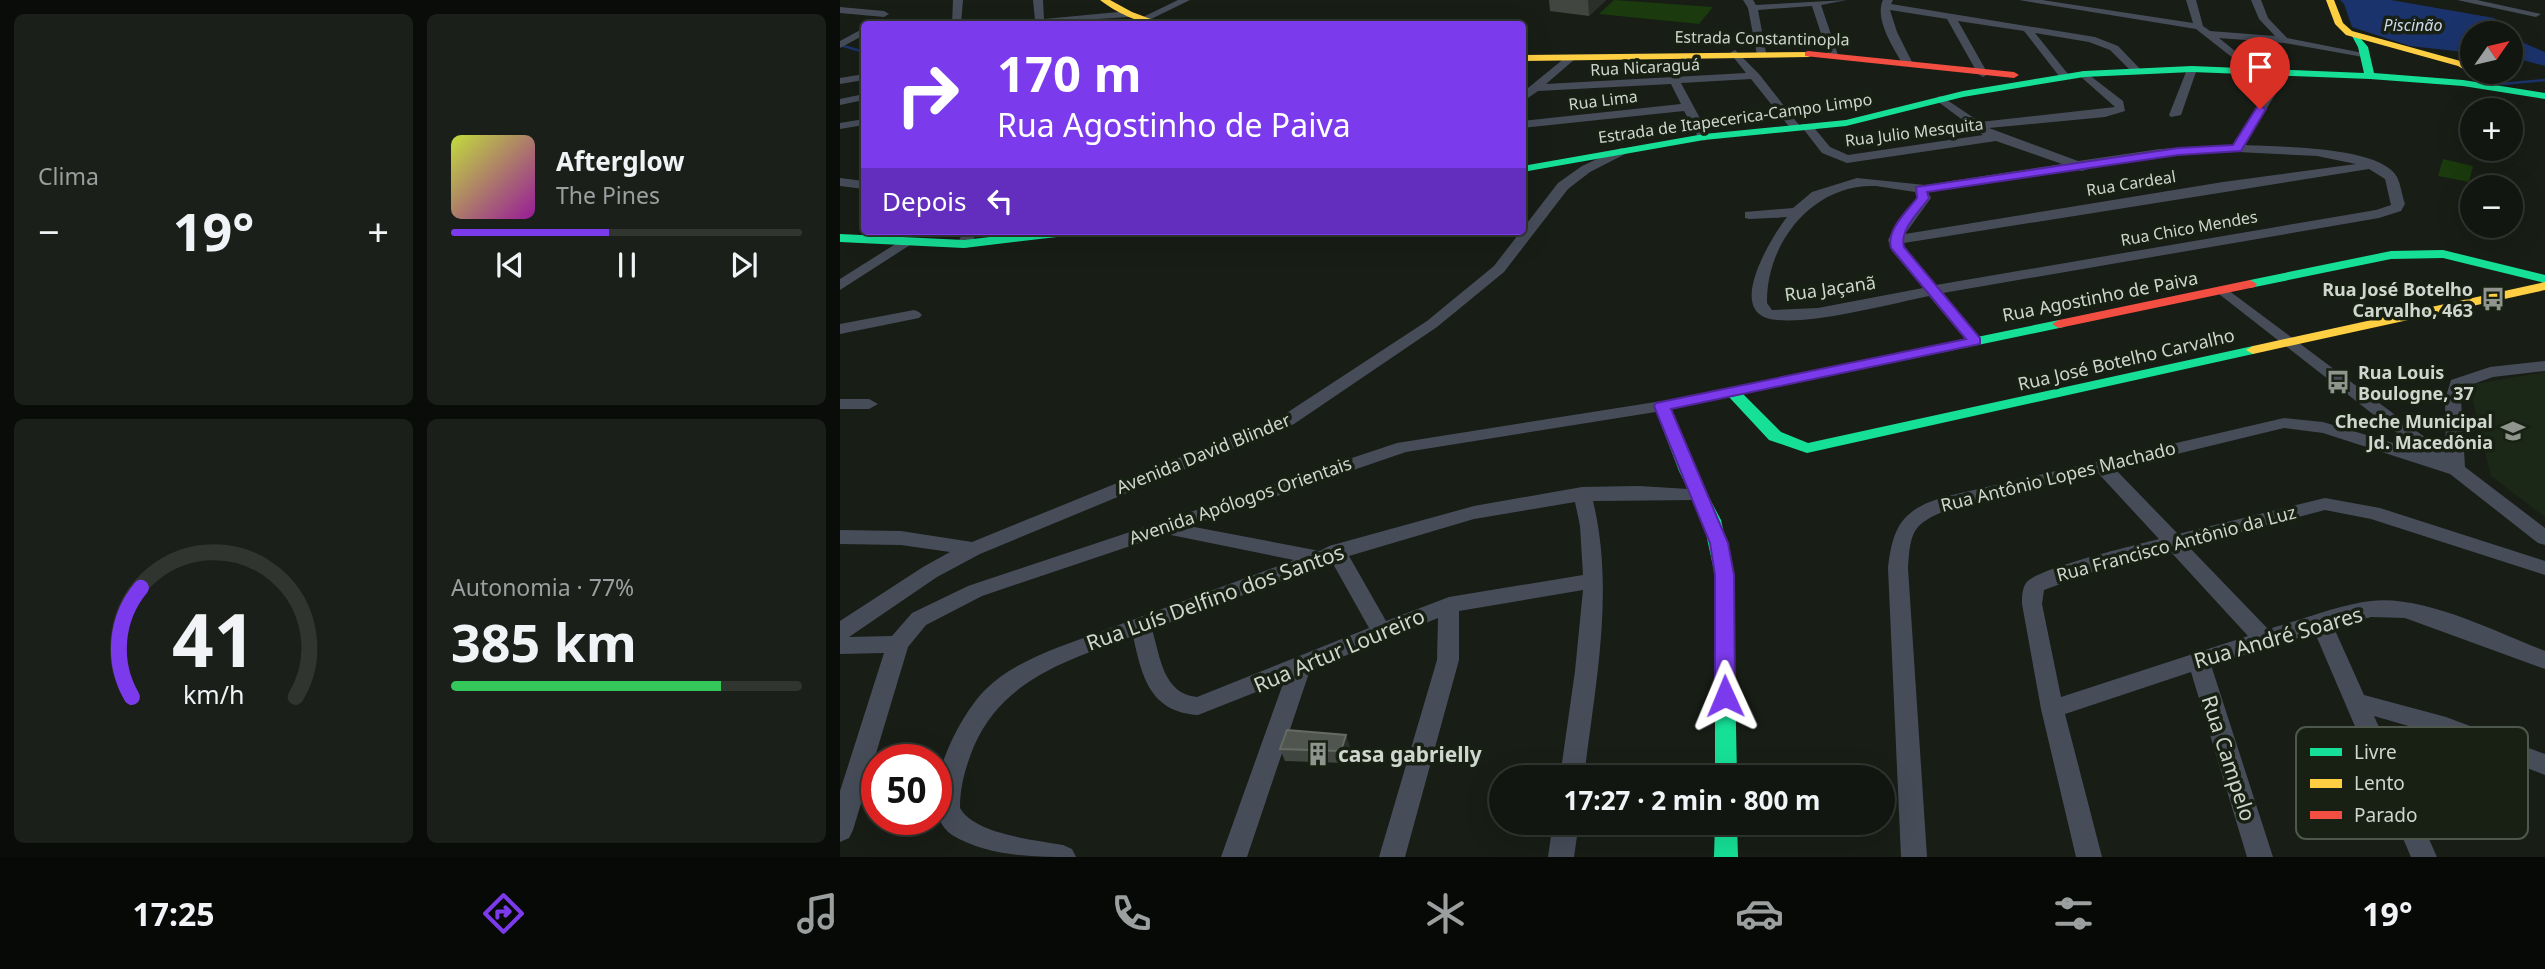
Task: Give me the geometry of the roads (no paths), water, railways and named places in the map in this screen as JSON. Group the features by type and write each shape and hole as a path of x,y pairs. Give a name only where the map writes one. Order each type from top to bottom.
{"main road":[{"path":"1104,0 1144,19"},
{"path":"2330,0 2339,24 2360,45 2370,75"},
{"path":"2360,45 2385,45 2460,64"},
{"name":"Estrada Constantinopla","path":"1526,58 1735,53 1833,55 1983,74 2084,74"},
{"name":"Estrada de Itapecerica-Campo Limpo","path":"1526,168 1704,137 1855,121 1941,99 2084,74 2192,69 2460,76"},
{"name":"Estrada de Itapecerica-Campo Limpo","path":"2487,84 2495,88 2543,95"},
{"path":"840,238 905,242 1013,235"},
{"name":"Rua Agostinho de Paiva","path":"1662,406 2390,255 2422,252 2461,257 2545,279"},
{"name":"Rua José Botelho Carvalho","path":"1734,393 1777,439 1794,448 1807,448 2545,286"},
{"path":"1662,406 1719,543 1724,575 1726,765"},
{"path":"1726,835 1726,857"}],"street":[{"path":"840,10 883,19 886,0"},
{"path":"957,21 958,0"},
{"path":"1038,0 1040,21"},
{"path":"1105,21 1144,19 1185,0"},
{"path":"1760,53 1751,4 1842,0"},
{"path":"2024,0 2203,30 2284,40 2360,45"},
{"path":"2122,15 2124,0"},
{"path":"2191,0 2203,30 2252,70"},
{"path":"2256,0 2264,19 2284,40"},
{"path":"2462,0 2540,16"},
{"path":"1815,2 1833,55"},
{"path":"1886,3 1951,17 2101,42 2114,48 2137,71"},
{"path":"1886,3 1908,64"},
{"path":"1951,17 1983,74"},
{"path":"2027,29 2063,74"},
{"path":"844,42 861,33"},
{"name":"Rua Julio Mesquita","path":"1735,53 1801,127 1826,150 1847,159 1996,137"},
{"name":"Rua Lima","path":"1526,96 1570,59"},
{"path":"2175,114 2192,69"},
{"path":"2237,148 2284,71"},
{"path":"1977,126 2112,113 2122,109 2119,103 2084,74"},
{"name":"Rua Nicaraguá","path":"1526,86 1675,82 1755,76"},
{"path":"840,81 861,78"},
{"path":"1675,82 1704,137"},
{"path":"840,102 861,98"},
{"path":"1941,99 1996,137 2055,155 2082,167"},
{"name":"Rua Lima","path":"1526,125 1686,107"},
{"path":"840,126 861,122"},
{"path":"840,133 861,136"},
{"name":"Rua Jaçanã","path":"1941,297 1781,316 1768,313 1759,303 1759,281 1779,240 1799,212 1816,195 1863,179 1920,190 2178,152 2237,148 2346,157 2373,165"},
{"name":"Avenida David Blinder","path":"1526,234 1563,186 1605,159 1629,150"},
{"path":"1847,159 1863,179"},
{"name":"Rua Cardeal","path":"1895,240 2237,184 2373,165"},
{"name":"Rua Chico Mendes","path":"1941,297 2390,211 2398,204 2393,183 2373,165"},
{"path":"840,182 861,185"},
{"path":"1920,190 1923,198 1895,240 1904,257 1941,297 1975,341"},
{"path":"1749,215 1799,212"},
{"name":"Avenida David Blinder","path":"840,632 930,572 974,549 1039,519 1246,440 1308,408 1390,354 1485,282 1525,235"},
{"path":"840,286 905,242"},
{"path":"2224,291 2545,538"},
{"path":"840,329 914,315"},
{"path":"2456,470 2454,400 2457,384 2490,372 2545,366"},
{"path":"840,404 869,404"},
{"name":"Avenida Apólogos Orientais","path":"898,645 919,619 943,605 1044,566 1404,447 1662,406"},
{"name":"Rua Antônio Lopes Machado","path":"1914,857 1898,568 1903,529 1914,516 1948,502 2273,424 2296,422 2456,470"},
{"path":"2101,465 2263,639"},
{"path":"1573,765 1594,582 1592,537 1582,493"},
{"name":"Rua Luís Delfino dos Santos","path":"1063,857 966,831 952,819 946,803 960,750 990,699 1009,681 1040,664 1140,624 1328,554 1469,511 1582,493 1698,494"},
{"name":"Rua Francisco Antônio da Luz","path":"2089,857 2052,709 2032,604 2034,587 2052,575 2316,505 2333,504 2373,513 2545,568"},
{"path":"1165,527 1224,541 1328,554 1381,631"},
{"path":"840,537 877,536 974,549"},
{"name":"Rua Artur Loureiro","path":"1140,624 1161,691 1170,700 1185,707 1198,706 1449,605 1594,582"},
{"path":"1392,857 1448,660 1449,605"},
{"name":"Rua André Soares","path":"2052,709 2356,611 2405,610 2440,620 2545,660"},
{"path":"2321,623 2368,727"},
{"path":"840,646 898,645 840,830"},
{"name":"Rua Campelo","path":"2198,660 2260,857"},
{"path":"1234,857 1301,664"},
{"path":"2357,702 2446,727"},
{"path":"2528,758 2545,765"},
{"path":"1561,857 1564,835"},
{"path":"2416,839 2424,857"}],"water":[{"name":"Piscinão","path":"2340,0 2391,0 2494,18 2497,21 2460,21 2460,52 2410,46 2352,27"},
{"path":"2524,43 2545,52 2545,66 2524,60"}],"waterway":[{"path":"840,45 861,51"},
{"path":"2524,82 2545,80"}],"place":[{"name":"Rua José Botelho Carvalho, 463","path":"2493,299"},
{"name":"Rua Louis Boulogne, 37","path":"2338,382"},
{"name":"Cheche Municipal Jd. Macedônia","path":"2513,431"},
{"name":"casa gabrielly","path":"1318,754"}]}
